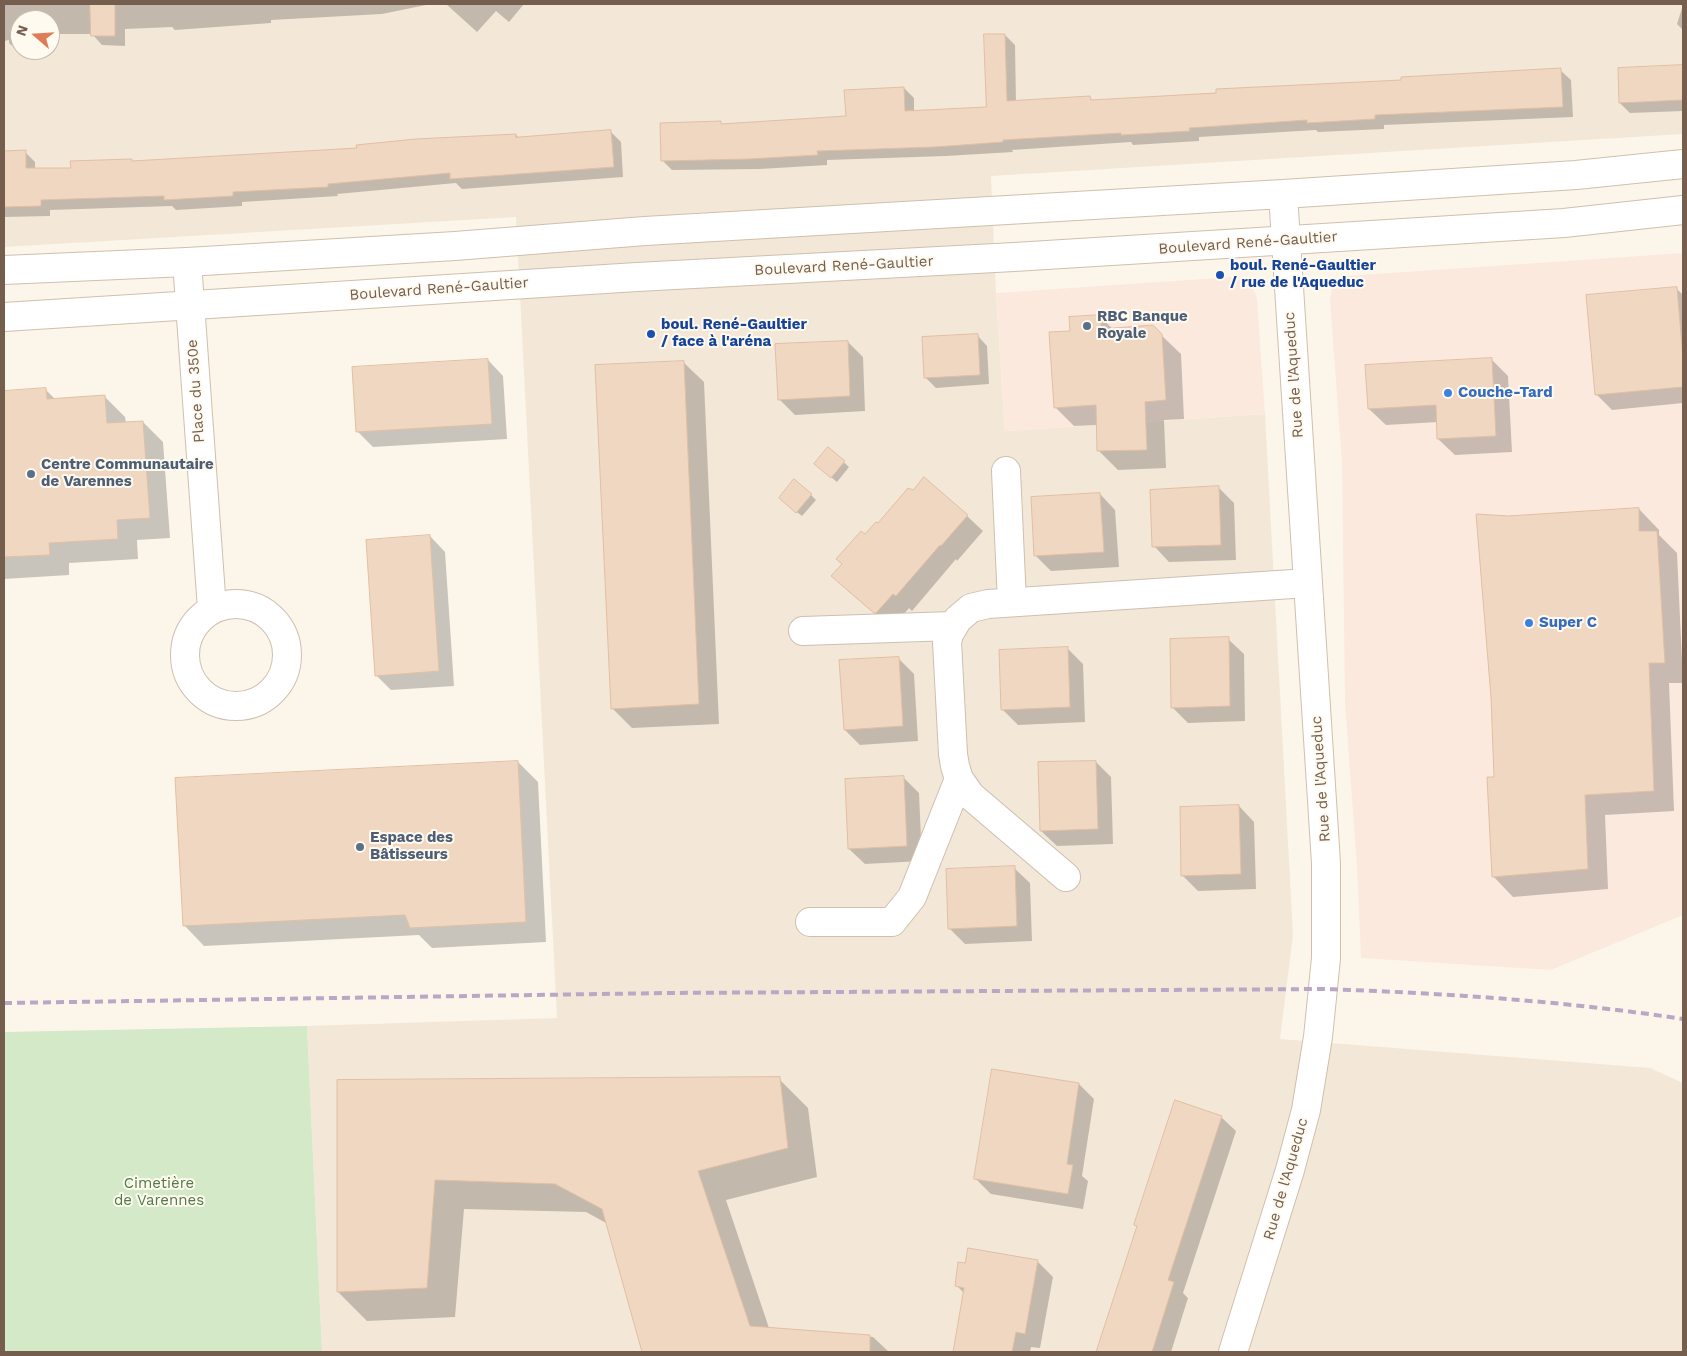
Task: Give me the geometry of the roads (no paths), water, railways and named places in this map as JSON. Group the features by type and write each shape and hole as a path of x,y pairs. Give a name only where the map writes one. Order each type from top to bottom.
{"street":[{"path":"4,270 187,262 455,246 656,230 1283,194 1576,175 1683,164"},
{"name":"Rue de l'Aqueduc","path":"1233,1352 1299,1140 1315,1056 1324,989 1327,935 1326,863 1283,194"},
{"name":"Boulevard René-Gaultier","path":"4,317 637,277 1021,257 1564,222 1683,210"},
{"path":"455,246 458,288"},
{"name":"Place du 350e","path":"187,262 212,609"},
{"path":"1006,471 1012,602"},
{"path":"1066,877 976,800 959,779 953,754 947,654 947,642 958,619 971,608 988,604 1308,583"},
{"path":"803,631 953,626"},
{"path":"810,922 892,922 912,897 959,779"}],"railway":[{"path":"4,1003 666,993 1324,989 1504,999 1594,1007 1683,1019"}],"place":[{"name":"boul. René-Gaultier / rue de l'Aqueduc","path":"1220,275"},
{"name":"RBC Banque Royale","path":"1087,326"},
{"name":"boul. René-Gaultier / face à l'aréna","path":"651,334"},
{"name":"Couche-Tard","path":"1448,393"},
{"name":"Centre Communautaire de Varennes","path":"31,474"},
{"name":"Super C","path":"1529,623"},
{"name":"Espace des Bâtisseurs","path":"360,847"}],"park label":[{"name":"Cimetière de Varennes","path":"159,1192"}]}
